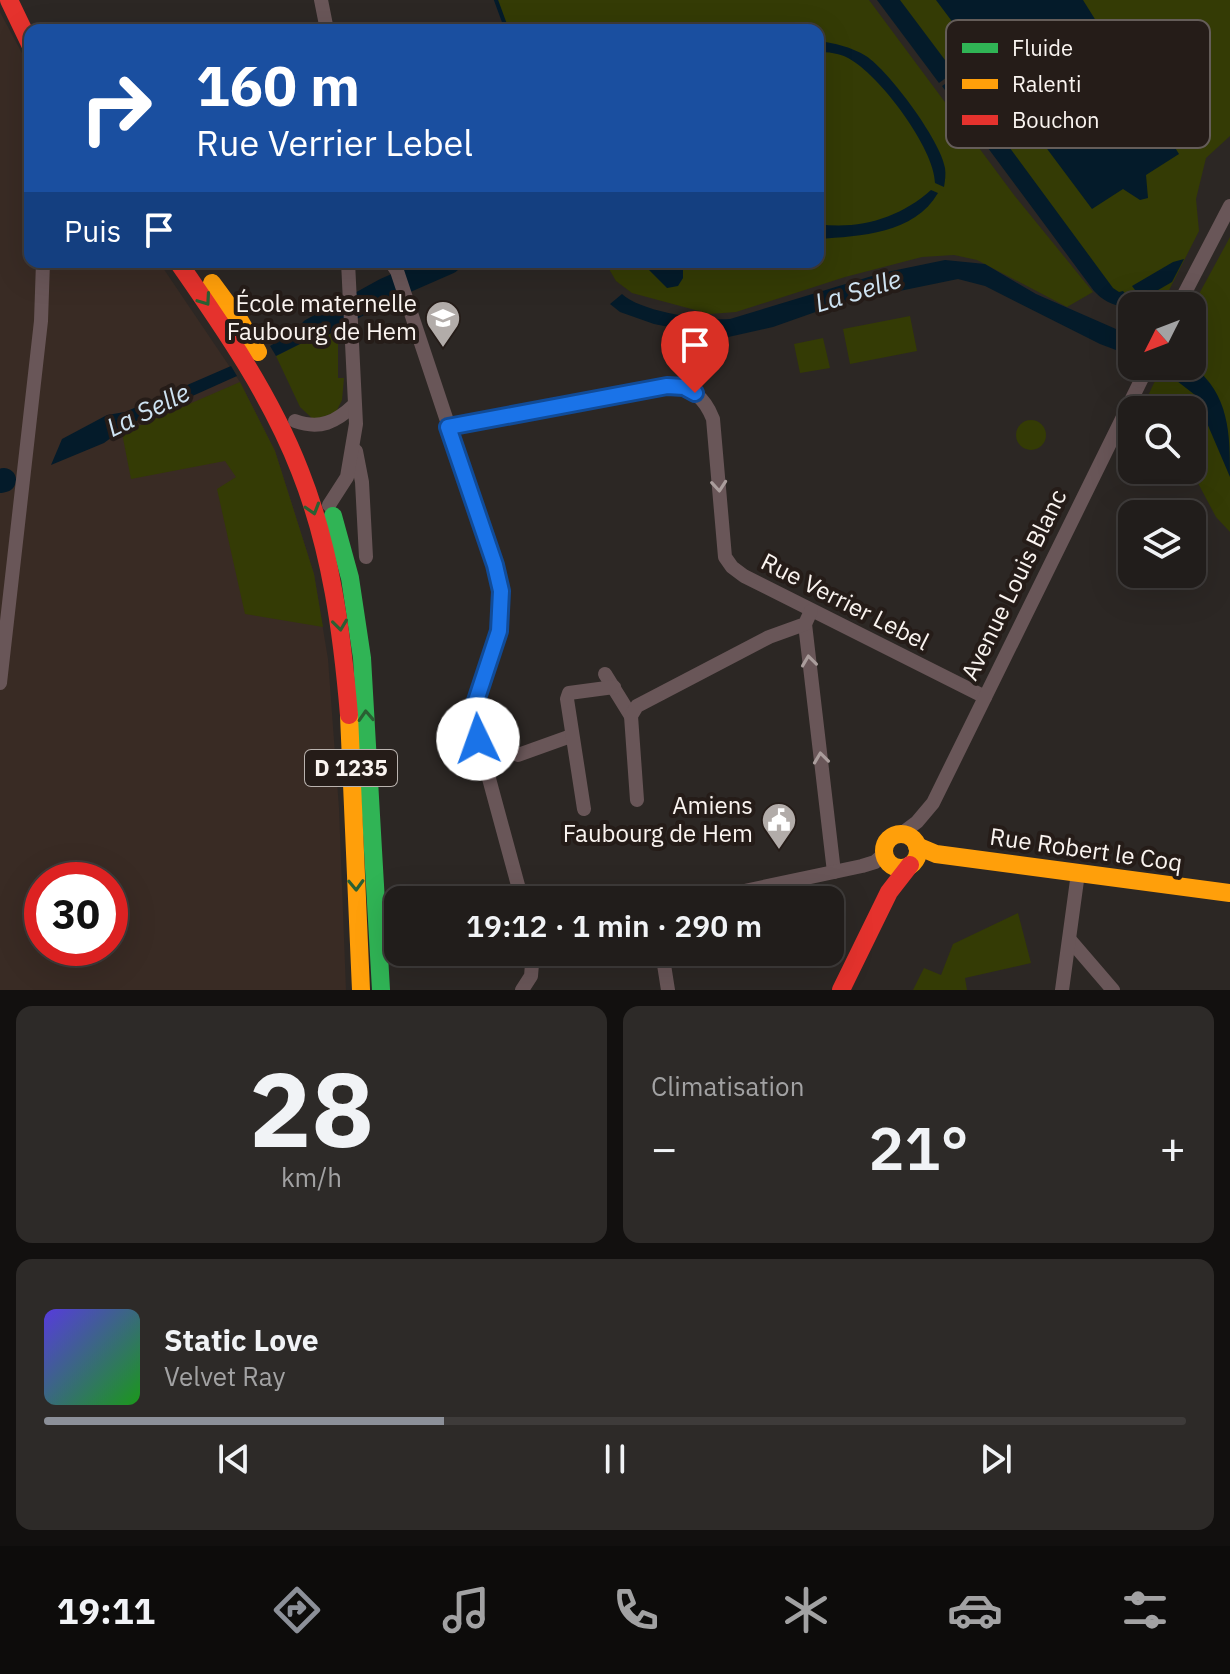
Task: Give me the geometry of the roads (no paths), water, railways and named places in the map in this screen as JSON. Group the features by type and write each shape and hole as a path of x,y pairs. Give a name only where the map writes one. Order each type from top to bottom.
{"main road":[{"path":"9,0 24,31"},
{"path":"27,0 38,24"},
{"name":"D 1235","path":"182,268 231,339 329,505 350,578 362,658 381,990"},
{"name":"D 1235","path":"201,268 240,321 295,421 325,549 338,608 345,666 361,990"},
{"path":"887,858 888,840 912,844"},
{"name":"Rue Robert le Coq","path":"887,858 900,868 912,844 936,854 1230,893"},
{"name":"Avenue Louis Blanc","path":"841,990 912,844"},
{"name":"Avenue Louis Blanc","path":"887,858 889,892"}],"street":[{"path":"321,0 326,24"},
{"path":"1185,292 1230,206"},
{"path":"0,683 41,321 43,268"},
{"path":"348,268 354,443 362,482 366,557"},
{"path":"395,268 495,565 501,591 499,631 473,710 518,886"},
{"name":"Avenue Louis Blanc","path":"912,844 1141,380"},
{"name":"Rue Verrier Lebel","path":"448,427 667,386 684,387 704,400 713,419 725,557 732,567 808,617 985,697"},
{"path":"295,421 315,426 331,423 354,405"},
{"path":"329,505 347,477 354,443"},
{"path":"631,716 637,706 647,699 808,617 834,872"},
{"path":"605,674 631,716 637,800"},
{"path":"584,809 567,699 569,693 614,687"},
{"path":"518,755 571,736"},
{"path":"768,886 887,858"},
{"path":"1062,990 1078,873"},
{"path":"1070,940 1113,990"},
{"path":"522,990 531,976 532,966"},
{"path":"664,966 668,990"}],"water":[{"path":"877,0 900,0 946,61 946,78 939,83"},
{"path":"936,0 1083,0 1095,20 951,20"},
{"path":"824,42 866,56 887,76 934,141 945,168 944,187 935,183 926,151 889,96 861,67 833,53 824,52"},
{"path":"988,148 1010,148 1119,292 1118,305 1102,299"},
{"path":"1046,148 1175,148 1179,154 1146,175 1148,198 1140,200 1123,189 1092,209"},
{"path":"931,190 938,193 928,207 901,225 869,234 824,238 824,224 849,225 878,220 919,200"},
{"path":"1184,259 1172,282 1155,292 1136,292 1132,286 1173,262"},
{"path":"945,260 985,264 1036,294 1118,330 1118,351 985,286 958,279 841,303 773,327 724,338 654,324 620,312 610,304 622,294 643,306 673,314 730,319 882,273"},
{"path":"647,268 682,268 683,278 678,286 667,288"},
{"path":"338,306 338,325 276,356 270,346"},
{"path":"231,366 237,376 130,424 104,443 51,465 62,439 107,415 125,412"},
{"path":"1206,378 1214,389 1221,402 1228,431 1230,477 1206,421 1206,396 1195,395 1176,380"}],"waterway":[{"path":"496,0 505,24"},
{"name":"La Selle","path":"312,330 385,290 435,268"},
{"name":"La Selle","path":"0,481 4,480"}],"place":[{"name":"École maternelle Faubourg de Hem","path":"443,349"},
{"name":"Amiens Faubourg de Hem","path":"779,851"}]}
